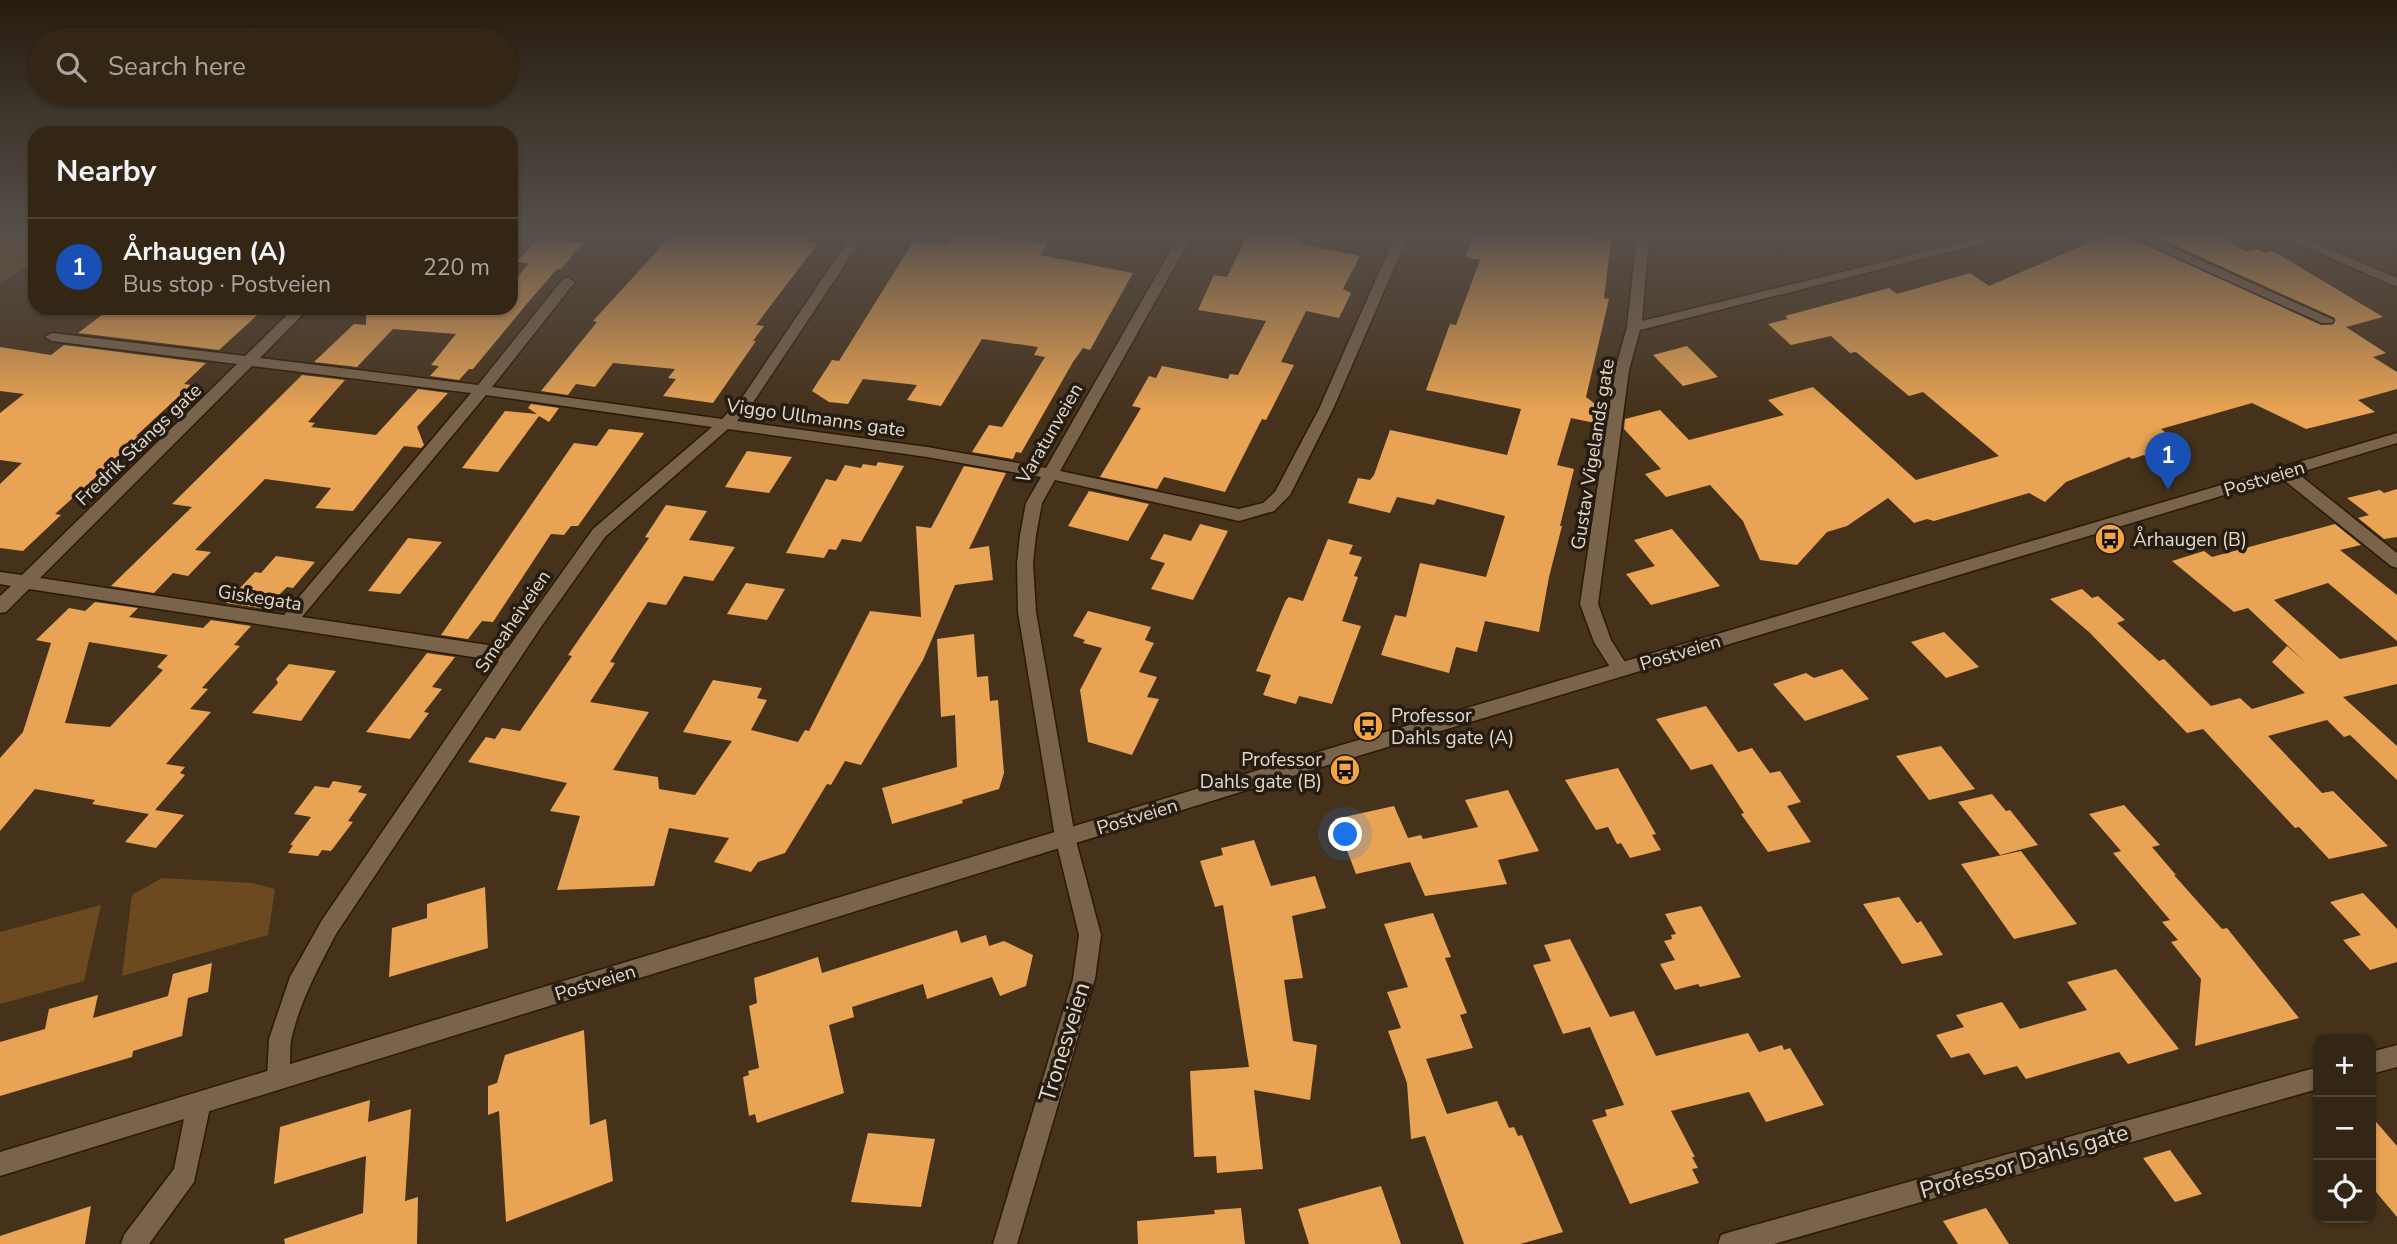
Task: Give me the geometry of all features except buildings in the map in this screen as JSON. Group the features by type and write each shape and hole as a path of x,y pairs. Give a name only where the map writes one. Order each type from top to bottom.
{"street":[{"path":"288,622 558,294"},
{"name":"Smeaheiveien","path":"278,1078 280,1040 298,984 330,927 599,533 725,424 768,374 820,294"},
{"name":"Varatunveien","path":"1065,837 1027,612 1025,563 1034,503 1153,294"},
{"name":"Viggo Ullmanns gate","path":"52,337 482,390 927,452 1051,474 1239,514 1259,512 1276,504 1326,409 1376,294"},
{"name":"Gustav Vigelands gate","path":"1621,670 1603,642 1589,604 1622,370 1634,327 1637,294"},
{"path":"1634,327 1769,294"},
{"path":"2268,294 2327,320"},
{"name":"Fredrik Stangs gate","path":"0,607 295,315"},
{"name":"Postveien","path":"0,1164 1065,837 2397,438"},
{"path":"2285,472 2397,562"},
{"name":"Giskegata","path":"0,578 514,656"},
{"name":"Tronesveien","path":"1005,1244 1084,979 1090,934 1065,837"},
{"path":"2376,1062 2397,1056"},
{"name":"Professor Dahls gate","path":"1730,1244 2313,1079"},
{"path":"133,1244 185,1173 199,1103"}],"shaded area":[{"path":"162,878 253,883 275,889 268,935 122,976 132,895"},
{"path":"101,905 84,981 0,1004 0,932"}],"place":[{"name":"Århaugen (A)","path":"2168,490"},
{"name":"Århaugen (B)","path":"2110,539"},
{"name":"Professor Dahls gate (A)","path":"1368,726"},
{"name":"Professor Dahls gate (B)","path":"1345,770"}]}
